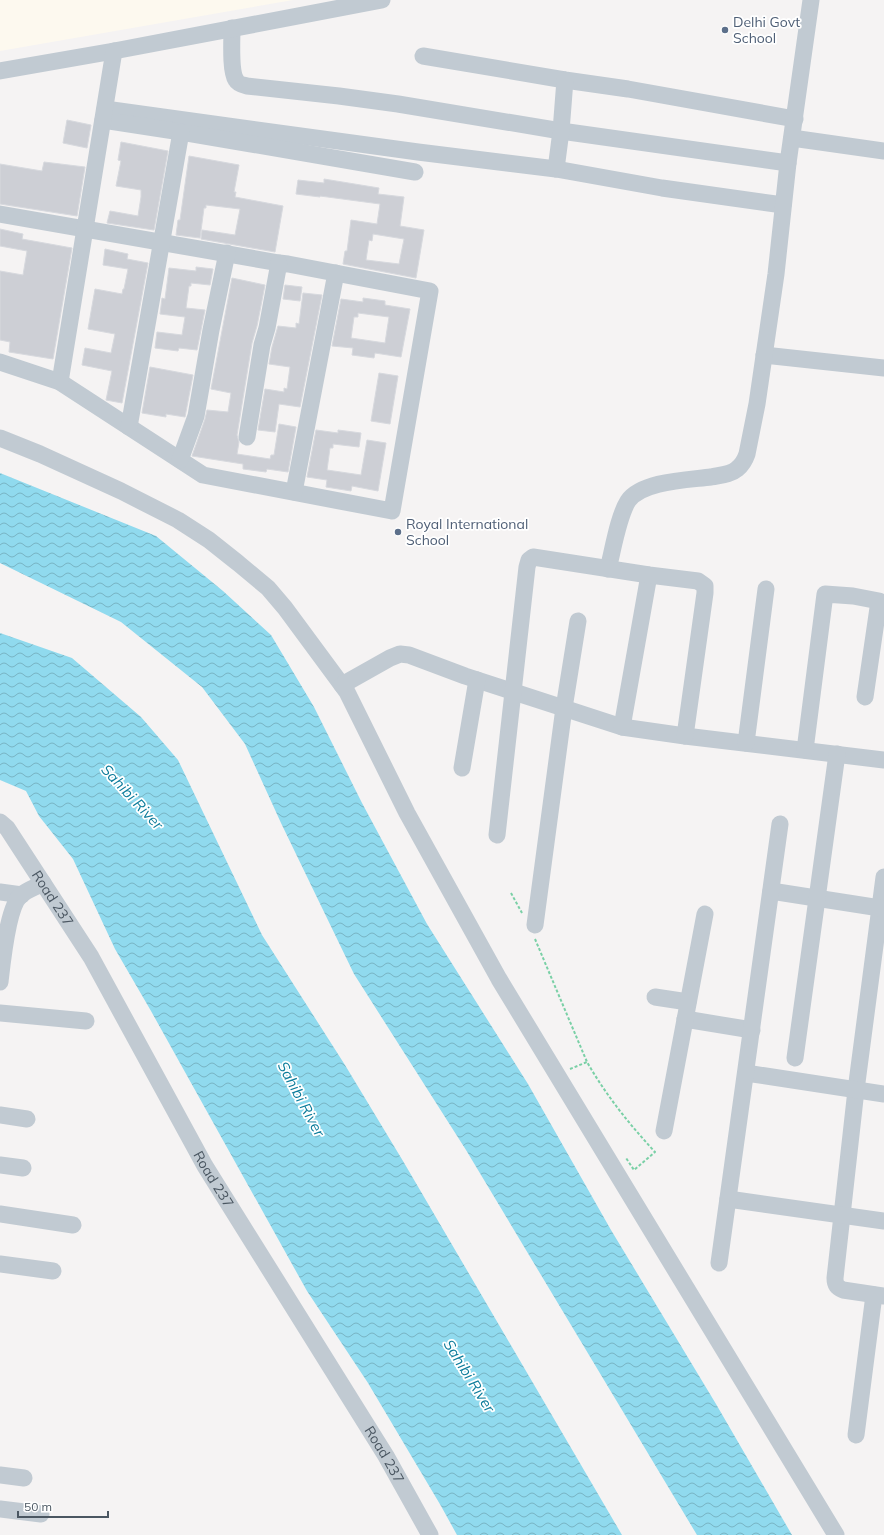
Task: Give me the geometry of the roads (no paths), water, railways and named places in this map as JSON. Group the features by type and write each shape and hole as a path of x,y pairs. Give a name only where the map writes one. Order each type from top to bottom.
{"street":[{"path":"0,70 114,51 382,0"},
{"path":"608,569 623,512 634,494 644,488 667,483 727,474 737,470 744,462 747,454 776,274 788,163 811,0"},
{"path":"232,28 233,71 236,80 240,84 246,86 398,104 561,131 788,163"},
{"path":"60,382 114,51"},
{"path":"423,56 564,80 628,89 795,119"},
{"path":"556,169 561,131 564,80"},
{"path":"104,115 180,132 415,172"},
{"path":"104,115 556,169 662,188 783,205"},
{"path":"129,427 180,132"},
{"path":"792,138 884,151"},
{"path":"0,214 227,253 430,291 392,511 203,475 60,382 0,362"},
{"path":"180,460 196,416 227,253"},
{"path":"247,437 262,345 267,328 279,263"},
{"path":"294,492 336,273"},
{"path":"764,355 884,368"},
{"path":"0,438 40,454 121,491 178,520 209,540 268,588 285,608 347,692 407,813 499,978 836,1535"},
{"path":"497,835 527,567 529,560 533,557 698,581 705,586 685,736"},
{"path":"622,727 649,575"},
{"path":"746,742 766,589"},
{"path":"805,750 825,594 853,596 878,601 865,698"},
{"path":"534,930 564,708 578,621"},
{"path":"342,685 390,658 400,654 409,655 512,692 622,727 884,760"},
{"path":"462,768 477,680"},
{"path":"795,1058 837,754"},
{"name":"Road 237","path":"0,822 7,828 91,957 204,1166 386,1456 430,1535"},
{"path":"719,1263 780,824"},
{"path":"856,1435 879,1295 843,1290 838,1288 835,1284 856,1090 884,877"},
{"path":"0,975 3,932 17,900 22,895 43,883"},
{"path":"771,891 880,908"},
{"path":"0,892 22,895"},
{"path":"664,1131 705,914"},
{"path":"655,997 688,1002"},
{"path":"0,1013 86,1021"},
{"path":"685,1019 752,1030"},
{"path":"746,1073 884,1094"},
{"path":"0,1115 27,1119"},
{"path":"0,1165 23,1168"},
{"path":"728,1198 884,1221"},
{"path":"0,1214 73,1225"},
{"path":"0,1264 53,1271"},
{"path":"0,1475 24,1478"},
{"path":"0,1509 41,1514"}],"water":[{"path":"0,473 156,536 223,591 271,635 314,707 362,803 427,924 528,1084 611,1230 716,1404 792,1535 697,1535 466,1150 354,974 281,823 245,744 202,687 121,622 0,563"},
{"name":"Sahibi River","path":"0,633 72,658 141,717 178,760 262,935 345,1065 403,1161 622,1535 457,1535 368,1383 307,1291 115,949 73,859 39,816 26,791 0,780"}],"place":[{"name":"Delhi Govt School","path":"725,30"},
{"name":"Royal International School","path":"398,532"}]}
